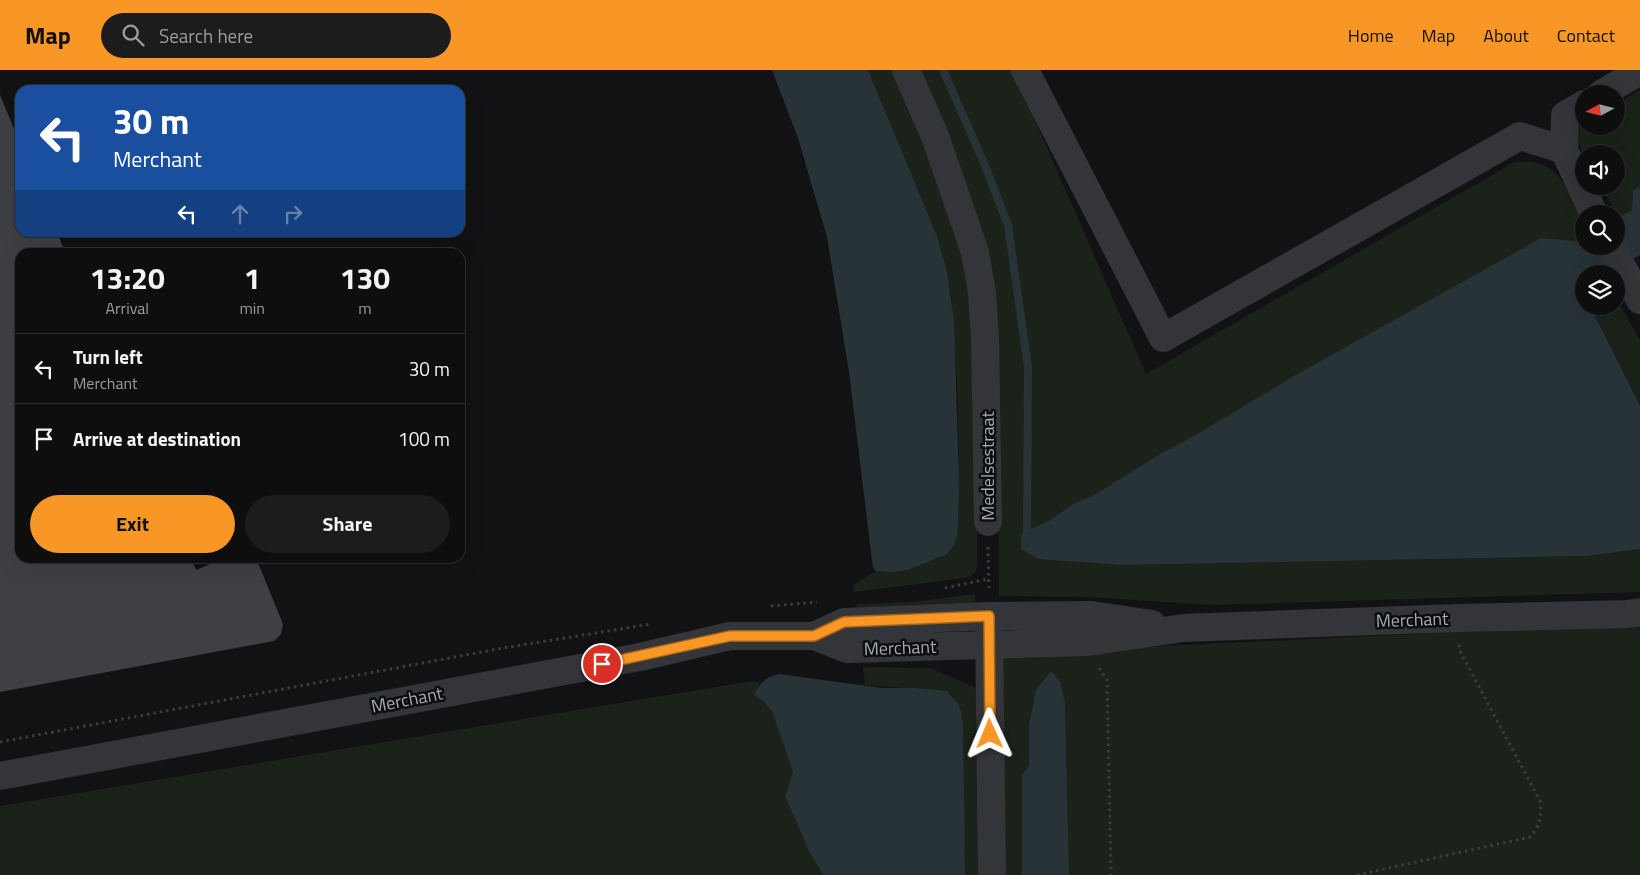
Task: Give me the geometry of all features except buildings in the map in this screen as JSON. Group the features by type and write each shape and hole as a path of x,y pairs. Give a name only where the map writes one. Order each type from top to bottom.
{"street":[{"name":"Medelsestraat","path":"906,70 935,136 974,252 982,293 985,337 988,522"},
{"path":"1025,70 1163,338 1520,136 1564,150"},
{"path":"1616,85 1640,71"},
{"path":"1575,109 1565,115 1564,150 1590,205"},
{"path":"1616,255 1640,300"},
{"name":"Merchant","path":"0,776 631,659 730,636 814,636 848,649 1091,641 1183,628 1628,614 1640,612"},
{"name":"Merchant","path":"814,636 844,622 989,616 1092,615 1183,628"},
{"path":"989,616 992,875"}],"path":[{"name":"Medelsestraat","path":"988,522 989,616"},
{"path":"1357,875 1530,837 1539,827 1542,815 1540,801 1460,651 1458,618"},
{"path":"1091,641 1093,656 1106,680 1111,875"}],"shaded area":[{"path":"772,70 868,70 937,236 947,271 954,321 959,479 958,532 953,547 946,555 907,570 893,572 876,571 873,568 849,372 827,237 798,138"},
{"path":"868,70 895,70 930,152 963,254 977,359 977,569 973,574 965,578 855,592 853,585 876,571 903,570 946,555 958,532 958,399 951,294 947,271 937,236"},
{"path":"917,70 1013,70 1146,374 1513,163 1528,162 1540,164 1551,169 1559,177 1576,205 1575,240 1541,238 1160,454 1094,495 1073,504 1052,519 1021,534 1126,565 1587,556 1640,549 1640,592 1211,605 1087,597 999,596 998,370"},
{"path":"1640,90 1640,186 1633,190 1632,210 1625,214 1625,205 1611,205 1606,195 1625,195 1625,145 1579,145 1577,142 1578,135 1625,135 1625,99"},
{"path":"1640,186 1640,255 1622,265 1575,265 1575,315 1594,315 1640,406 1640,549 1587,556 1126,565 1038,559 1021,549 1021,534 1052,519 1073,504 1094,495 1294,376 1541,238 1575,240 1575,255 1625,255 1625,214 1632,210 1633,190"},
{"path":"1625,314 1640,341 1640,406 1594,315"},
{"path":"975,594 975,606 857,614 856,604 912,602"},
{"path":"1640,623 1640,875 1069,875 1065,703 1029,726 1029,766 1022,774 1022,875 1002,875 1000,658 1061,651"},
{"path":"863,667 930,668 977,688 980,875 965,875 961,711 952,695 946,691 865,685"},
{"path":"1051,671 1060,682 1065,703 1069,875 1022,875 1022,774 1029,766 1029,726 1036,690"},
{"path":"779,674 882,688 915,688 947,691 958,703 963,725 965,875 823,875 809,851 785,796 793,772 772,711 754,695 764,681"},
{"path":"752,681 760,683 754,695 772,711 794,772 785,796 809,851 823,875 0,875 0,806"}],"waterway":[{"path":"943,70 984,163 1008,225 1028,367 1027,531"}],"route":[{"path":"602,664 730,636 814,636 844,622 989,616 990,734"}]}
